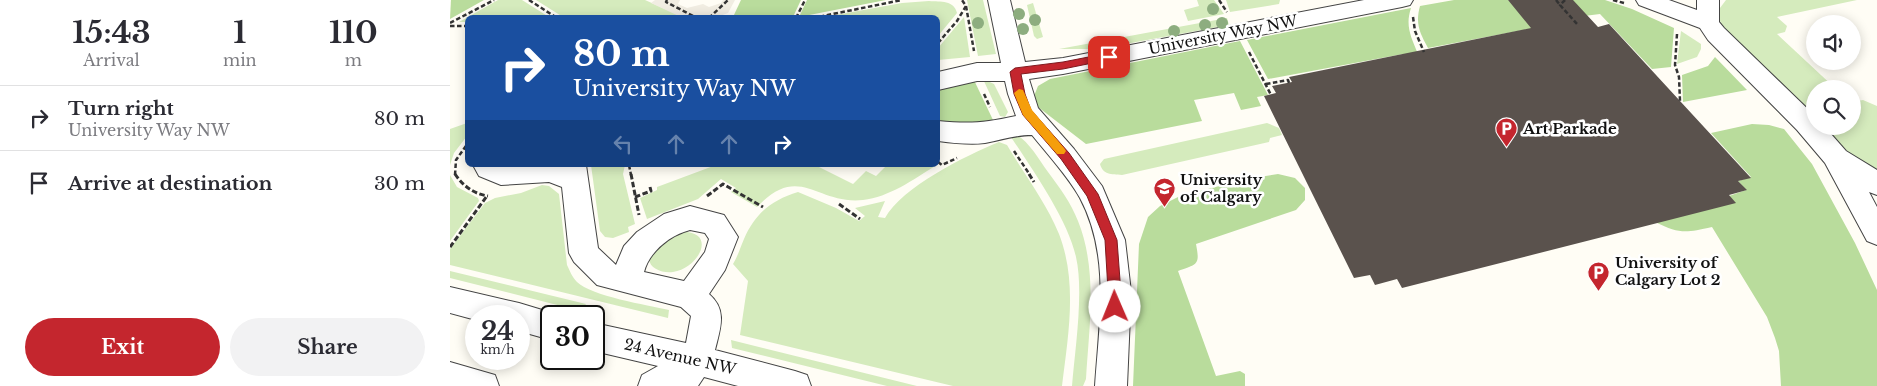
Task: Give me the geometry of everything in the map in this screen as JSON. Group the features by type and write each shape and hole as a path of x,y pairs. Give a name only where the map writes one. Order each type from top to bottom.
{"street":[{"path":"998,0 1020,94 1027,112 1065,156 1092,194 1111,240 1116,292 1111,386"},
{"path":"1647,0 1708,12 1716,34 1806,123 1835,156 1877,233"},
{"name":"University Way NW","path":"940,81 977,72 1015,72 1063,66 1408,6"},
{"path":"940,131 960,134 984,133 1017,125 1037,125"},
{"path":"1835,156 1877,184"},
{"path":"487,167 501,174 550,171 574,173 584,253 608,276 690,296 706,310 707,320 697,360 679,386"},
{"path":"627,280 634,255 647,240 674,222 690,218 701,219 714,223 724,237 721,251 710,272 690,296"},
{"path":"450,300 470,305"},
{"name":"24 Avenue NW","path":"605,339 697,360 795,386"},
{"path":"654,386 697,360"}],"path":[{"path":"468,15 494,0"},
{"path":"529,0 552,15"},
{"path":"667,0 666,2 691,15"},
{"path":"712,15 728,0"},
{"path":"798,15 805,0"},
{"path":"828,15 902,0"},
{"path":"962,0 966,6 975,59"},
{"path":"1556,0 1577,24"},
{"path":"1560,5 1565,0"},
{"path":"940,41 962,14 966,6"},
{"path":"1408,6 1415,31 1424,52"},
{"path":"450,25 465,16"},
{"path":"450,25 465,26"},
{"path":"1678,27 1675,65 1679,77 1680,101"},
{"path":"1248,49 1271,94"},
{"path":"1266,84 1288,80 1289,83"},
{"path":"981,86 994,115"},
{"path":"629,167 634,198 642,224"},
{"path":"634,198 651,191 650,187"},
{"path":"734,190 762,207"},
{"path":"450,247 488,196"},
{"path":"839,204 860,219"}],"green space":[{"path":"451,0 484,0 450,19"},
{"path":"498,0 522,0 546,15 471,15"},
{"path":"536,0 645,0 679,15 560,15"},
{"path":"741,0 801,0 794,15 734,15"},
{"path":"807,0 886,0 809,15 800,15"},
{"path":"967,0 983,0 996,54 978,56"},
{"path":"1197,0 1214,0 1224,14 1188,21 1184,10 1199,6"},
{"path":"1226,0 1280,0 1279,4 1230,12"},
{"path":"1454,0 1508,0 1544,26 1428,48 1419,28 1420,6"},
{"path":"1569,0 1605,0 1632,9 1674,28 1671,67 1652,69 1600,14 1576,17"},
{"path":"1726,0 1857,0 1777,17 1787,26 1785,32 1777,34 1806,61 1806,70 1816,70 1826,80 1806,80 1806,113 1738,48 1721,24 1718,14"},
{"path":"942,2 953,6 957,13 940,34 940,15 836,15 902,3"},
{"path":"1033,3 1043,37 1037,39 1034,36 1027,5"},
{"path":"1411,8 1409,26 1418,54 1405,56 1403,54 1268,79 1247,40"},
{"path":"964,17 970,57 940,60 940,46"},
{"path":"1227,18 1229,25 1098,49 1059,49"},
{"path":"1681,31 1701,44 1701,49 1697,57 1677,64"},
{"path":"1240,41 1268,95 1257,97 1261,106 1241,110 1234,93 1194,100 1202,121 1086,144 1038,107 1034,96 1038,86 1050,79"},
{"path":"1715,57 1747,90 1683,102 1682,75 1708,66"},
{"path":"973,78 993,120 988,125 940,120 940,86"},
{"path":"983,79 994,84 1008,112 1005,117 1000,116"},
{"path":"1861,100 1877,106 1877,175 1830,135 1861,135"},
{"path":"1267,123 1279,128 1282,135 1270,138 1269,142 1122,175 1105,172 1101,168 1100,164 1104,159"},
{"path":"465,124 465,139 454,153 450,165 450,129"},
{"path":"1752,124 1769,125 1784,129 1812,164 1855,243 1877,290 1877,386 1781,386 1779,351 1767,317 1712,227 1683,231 1671,229 1655,222 1746,190 1738,181 1751,177 1711,133"},
{"path":"1014,133 1033,150 1065,196 1075,214 1084,240 1088,259 1091,299 1086,379 1083,386 1072,386 1079,303 1076,257 1072,243 1057,211 1039,179 1011,137"},
{"path":"999,142 1007,145 1041,199 1054,222 1065,253 1070,290 1070,310 1062,386 953,386 740,335 748,281 733,264 748,230 765,209 780,199 798,192 836,208 859,221 865,216 855,208 885,201 878,217 885,218 893,206 920,184 952,164"},
{"path":"591,167 625,167 623,174 635,224 628,227 629,232 613,238 605,237 600,231"},
{"path":"711,167 819,167 853,184 866,171 876,176 885,167 933,167 900,187 873,198 847,200 797,186 785,188 772,194 757,207 731,192 736,188 721,179 698,199 647,219 640,198 657,190 657,187"},
{"path":"1278,174 1295,178 1305,188 1305,200 1296,210 1196,244 1198,256 1196,263 1178,271 1216,376 1240,371 1245,374 1245,386 1133,386 1139,244 1148,217 1160,206 1180,196 1247,179"},
{"path":"450,175 457,187 478,198 479,201 450,241"},
{"path":"542,185 549,186 559,194 567,265 577,282 594,292 606,296 669,310 668,318 450,265 450,249 485,203 495,198 521,193"},
{"path":"678,232 691,233 698,236 702,242 697,257 683,269 673,272 663,272 654,268 649,261 654,248"},
{"path":"450,271 586,304 557,305 450,278"},
{"path":"731,340 917,386 887,386 732,348"}],"shaded area":[{"path":"655,0 680,0 678,4 687,8 703,4 709,7 721,3 723,0 735,0 728,13 722,15 677,15 651,3"}],"building":[{"name":"Art Parkade","path":"1508,0 1573,0 1598,27 1609,24 1751,178 1738,181 1747,190 1729,195 1736,203 1402,288 1397,279 1375,285 1370,275 1354,278 1264,96 1276,93 1272,86 1292,82 1289,77 1531,28"}],"slow traffic":[{"path":"1019,93 1027,112 1061,151"}],"place":[{"name":"Art Parkade","path":"1507,148"},
{"name":"University of Calgary","path":"1164,208"},
{"name":"University of Calgary Lot 2","path":"1599,291"}],"route":[{"path":"1109,57 1063,66 1015,72 1020,94 1027,112 1065,156 1092,194 1111,240 1116,292 1115,307"}]}
